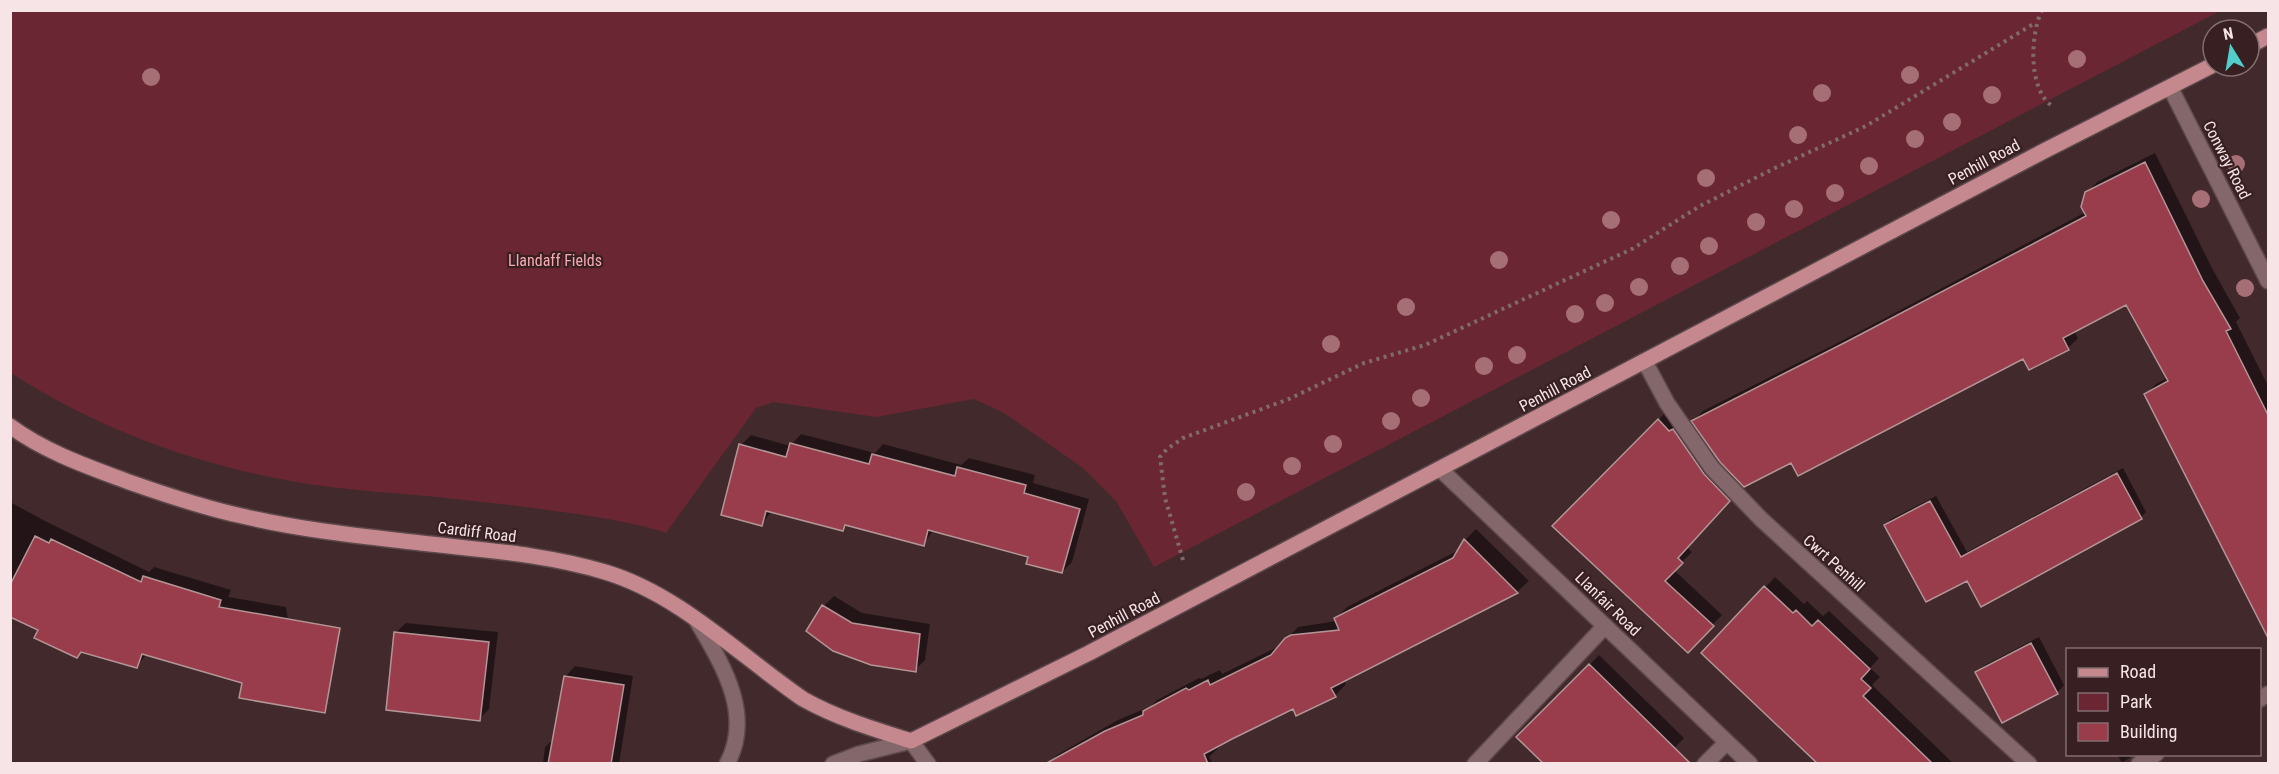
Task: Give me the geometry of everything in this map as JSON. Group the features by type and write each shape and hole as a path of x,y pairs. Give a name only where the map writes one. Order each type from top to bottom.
{"main road":[{"name":"Penhill Road","path":"911,741 1082,657 2201,71"},
{"name":"Cardiff Road","path":"10,426 55,452 98,471 163,494 230,513 297,527 506,553 604,572 638,583 669,599 784,686 818,707 855,723 911,741"}],"street":[{"name":"Conway Road","path":"2170,87 2268,281"},
{"name":"Cwrt Penhill","path":"1645,362 1667,403 1712,468 1761,519 2029,764"},
{"name":"Llanfair Road","path":"1441,470 1750,764"},
{"path":"697,621 721,662 733,693 738,715 734,745 727,764"},
{"path":"1475,764 1605,626"},
{"path":"832,764 859,754 911,741 928,764"},
{"path":"1705,764 1727,742"},
{"path":"2139,764 2153,756"}],"path":[{"path":"2042,10 2035,23 2032,55 2036,78 2045,102 2052,106"},
{"path":"1183,560 1165,498 1160,457 1183,438 1289,399 1364,363 1425,345 1632,249 1700,206 1866,126 2035,23"}],"green space":[{"name":"Llandaff Fields","path":"11,10 2220,11 2207,18 2201,18 2201,21 1154,567 1116,501 1083,468 1004,413 974,399 876,417 773,402 756,408 666,533 622,522 559,511 335,488 240,470 205,461 138,438 73,409 11,373"}],"building":[{"path":"2145,162 2203,281 2231,329 2226,331 2268,415 2268,638 2144,394 2168,381 2126,305 2063,338 2069,350 2029,370 2023,359 1798,476 1791,463 1744,487 1720,462 1691,421 2086,216 2081,207 2085,192"},
{"path":"1658,419 1669,431 1673,429 1704,474 1730,501 1678,558 1683,563 1665,581 1714,626 1688,653 1552,526"},
{"path":"790,443 869,464 872,454 955,476 957,467 1026,485 1024,493 1080,509 1062,573 1026,564 1028,557 928,530 924,546 845,525 843,531 766,511 762,526 721,515 739,444 786,457"},
{"path":"2117,473 2142,519 1981,607 1967,581 1926,602 1884,525 1930,501 1961,557"},
{"path":"35,536 49,543 51,539 141,582 143,576 221,600 219,607 340,628 325,713 239,698 242,683 142,654 137,668 81,652 77,658 34,638 38,630 10,617 10,585"},
{"path":"1464,539 1518,593 1331,688 1336,697 1296,716 1293,709 1232,739 1204,754 1208,764 1045,764 1105,731 1143,715 1143,711 1186,688 1189,690 1208,680 1210,685 1271,655 1285,638 1291,635 1339,630 1334,618 1453,558"},
{"path":"1764,586 1793,613 1796,610 1812,626 1818,620 1870,669 1861,679 1871,688 1863,696 1933,764 1818,764 1701,653"},
{"path":"822,605 852,623 920,634 916,672 871,665 833,651 806,631"},
{"path":"394,632 489,642 480,721 386,710"},
{"path":"2031,643 2058,694 2002,723 1975,672"},
{"path":"1589,664 1691,764 1544,764 1516,737"},
{"path":"564,676 624,685 611,764 548,764"}]}
